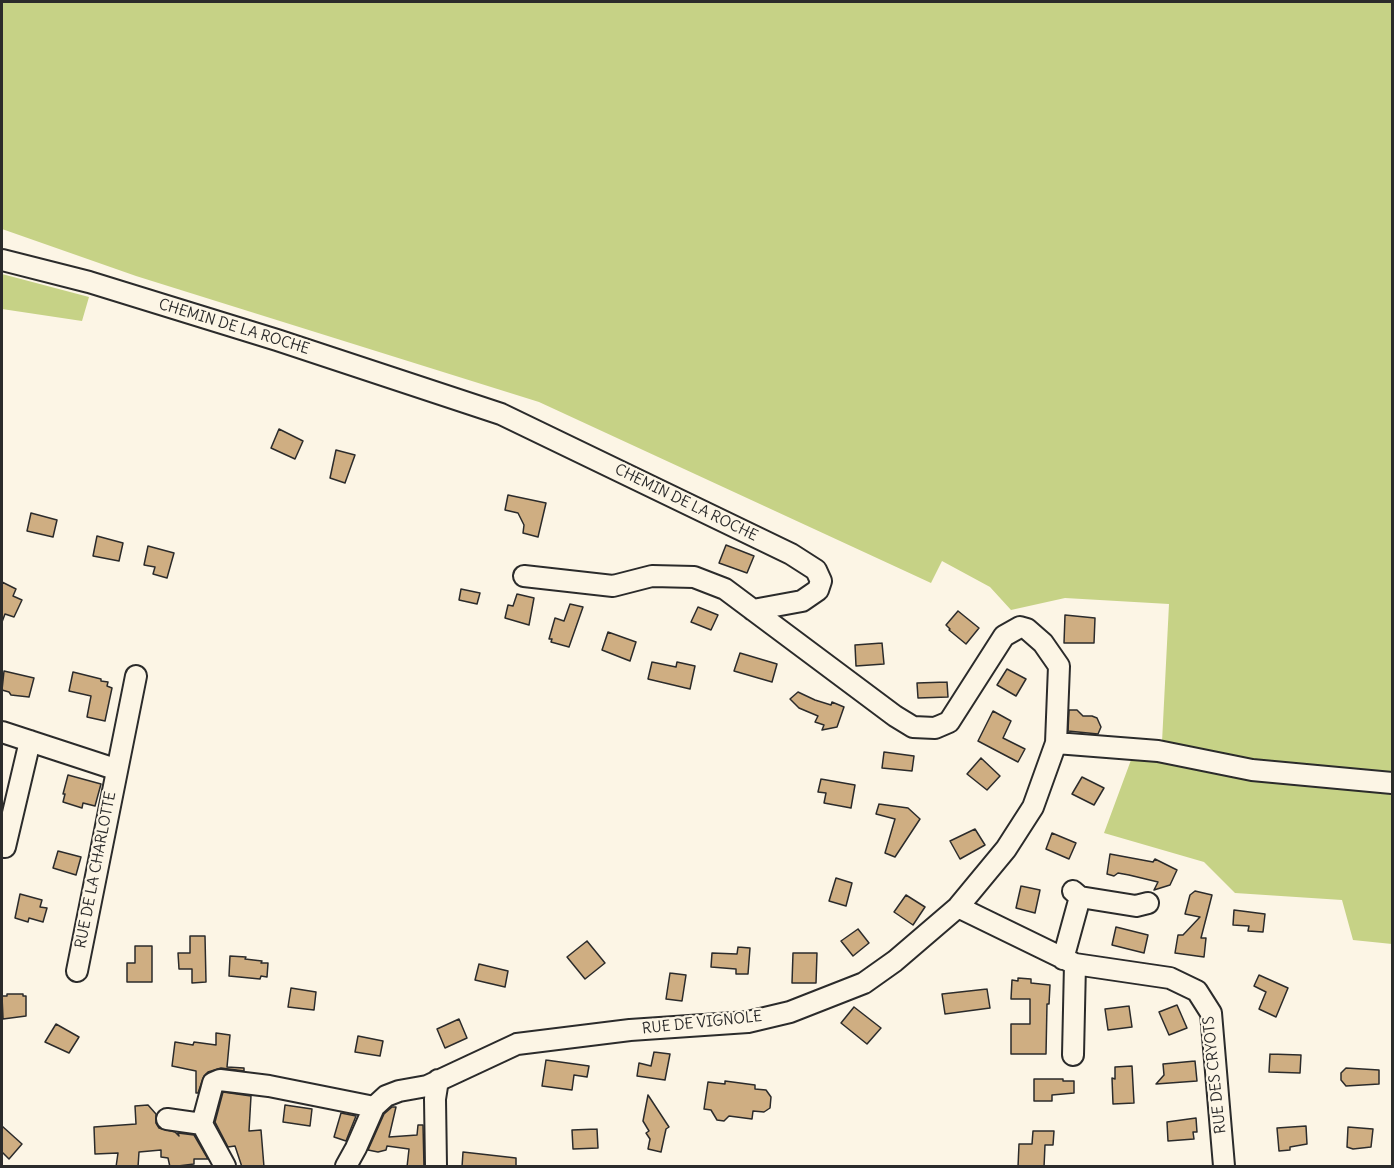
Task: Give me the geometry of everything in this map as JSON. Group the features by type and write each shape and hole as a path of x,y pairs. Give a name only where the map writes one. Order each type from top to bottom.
{"street":[{"name":"CHEMIN DE LA ROCHE","path":"2,260 89,282 266,336 501,414 781,549 816,570 821,581 818,590 802,601 753,610"},
{"path":"524,576 613,586 652,576 694,577 725,589 913,727 935,728 948,722 1004,636 1020,627 1027,629 1043,643 1059,666 1056,743 1158,751 1252,770 1392,783"},
{"name":"RUE DE LA CHARLOTTE","path":"77,971 115,770 136,676"},
{"path":"2,732 115,770"},
{"path":"5,847 30,741"},
{"name":"RUE DE VIGNOLE","path":"374,1107 386,1096 399,1090 427,1086 517,1044 630,1030 748,1022 790,1012 864,983 895,961 958,907 1006,849 1033,807 1056,743"},
{"path":"1073,1055 1069,962 1077,894 1136,906 1148,903"},
{"name":"RUE DES CRYOTS","path":"958,907 1069,962 1170,978 1197,991 1211,1013 1224,1167"},
{"path":"225,1167 202,1124 213,1083 220,1080 269,1086 374,1107 346,1167"},
{"path":"436,1167 435,1099 438,1080"},
{"path":"167,1119 202,1124"}],"green space":[{"path":"2,2 1392,2 1392,944 1353,940 1342,900 1235,893 1204,862 1104,833 1131,760 1161,762 1169,604 1065,598 1011,610 990,587 942,561 931,583 539,402 136,276 2,229"},
{"path":"2,274 89,297 82,321 2,309"}],"building":[{"path":"279,429 303,441 295,459 271,448"},
{"path":"336,450 355,455 345,483 330,478"},
{"path":"508,495 546,503 538,537 523,533 524,525 518,513 505,510"},
{"path":"31,513 57,520 53,537 27,531"},
{"path":"97,536 123,543 119,561 93,556"},
{"path":"726,545 754,556 747,573 719,563"},
{"path":"148,546 174,553 167,578 153,574 155,567 144,565"},
{"path":"2,582 16,589 13,596 22,600 14,617 5,614 2,622"},
{"path":"461,589 480,593 477,604 459,600"},
{"path":"517,594 534,598 529,625 505,618 508,605 513,606"},
{"path":"570,604 583,607 569,647 551,642 552,639 549,639 555,618 564,621"},
{"path":"698,607 718,615 711,630 691,622"},
{"path":"958,611 979,628 966,644 946,625"},
{"path":"1065,615 1095,618 1094,643 1064,643"},
{"path":"608,632 636,642 630,661 602,650"},
{"path":"882,643 884,664 856,666 855,645"},
{"path":"740,653 777,664 772,682 734,671"},
{"path":"652,662 676,667 677,662 695,666 690,689 648,679"},
{"path":"1007,669 1026,679 1016,696 997,685"},
{"path":"4,671 34,678 29,697 11,695 2,690"},
{"path":"73,672 101,679 101,681 108,682 107,686 112,688 105,721 87,717 91,696 69,691"},
{"path":"947,682 948,697 918,698 917,683"},
{"path":"798,692 815,700 831,705 832,702 844,707 837,727 822,730 824,725 815,722 818,716 799,708 790,699"},
{"path":"1069,710 1077,710 1083,716 1097,718 1101,727 1098,734 1068,731"},
{"path":"993,711 1011,721 1003,738 1025,749 1018,762 978,741"},
{"path":"884,752 914,756 912,771 882,768"},
{"path":"981,758 1000,776 987,790 967,774"},
{"path":"68,775 101,784 95,806 83,803 82,808 63,802"},
{"path":"1082,777 1104,788 1094,805 1072,794"},
{"path":"821,779 855,785 851,808 824,803 826,793 818,792"},
{"path":"879,804 908,808 920,819 895,857 885,853 895,819 876,814"},
{"path":"975,829 985,845 960,859 950,841"},
{"path":"1052,833 1076,843 1069,859 1046,849"},
{"path":"58,851 81,857 76,875 53,868"},
{"path":"1110,854 1153,862 1155,859 1177,870 1170,885 1154,890 1158,882 1118,873 1114,876 1107,874"},
{"path":"836,878 852,883 846,906 829,901"},
{"path":"1021,886 1040,890 1035,913 1016,908"},
{"path":"1195,891 1212,895 1201,938 1206,938 1204,957 1175,953 1178,935 1183,935 1200,917 1185,914 1190,895"},
{"path":"20,894 42,900 40,907 47,908 43,922 29,918 28,922 15,918"},
{"path":"906,895 925,907 913,925 894,912"},
{"path":"1234,910 1265,914 1263,932 1248,931 1249,926 1233,925"},
{"path":"1116,927 1148,935 1144,953 1112,945"},
{"path":"858,929 869,943 853,956 841,941"},
{"path":"190,936 205,936 206,982 192,983 192,969 179,969 178,953 190,953"},
{"path":"587,941 605,963 585,979 567,957"},
{"path":"135,946 152,946 152,982 127,982 127,963 135,963"},
{"path":"738,947 750,948 748,974 736,974 736,969 711,967 712,953 737,954"},
{"path":"793,953 817,953 816,983 792,983"},
{"path":"230,956 246,957 245,959 268,963 267,977 261,976 260,979 229,976"},
{"path":"479,964 508,971 505,987 475,980"},
{"path":"670,973 686,975 682,1001 666,999"},
{"path":"1259,975 1288,988 1276,1017 1259,1009 1266,992 1254,986"},
{"path":"1018,978 1031,979 1031,983 1050,985 1049,1004 1047,1004 1046,1054 1011,1054 1011,1024 1030,1024 1030,999 1011,999 1012,980 1018,981"},
{"path":"291,988 316,992 314,1010 288,1007"},
{"path":"987,989 990,1008 945,1014 942,994"},
{"path":"7,994 26,996 26,1016 3,1019 2,996 7,996"},
{"path":"1177,1005 1187,1028 1169,1035 1159,1012"},
{"path":"1129,1006 1132,1027 1108,1030 1105,1009"},
{"path":"854,1007 881,1028 867,1044 841,1023"},
{"path":"459,1019 467,1038 445,1048 437,1029"},
{"path":"56,1024 79,1037 69,1053 45,1042"},
{"path":"216,1033 230,1035 227,1067 244,1068 244,1071 221,1068 208,1072 196,1093 196,1071 172,1066 175,1042 216,1045"},
{"path":"358,1036 383,1041 380,1056 355,1052"},
{"path":"654,1052 670,1054 665,1080 637,1076 639,1063 651,1066"},
{"path":"1270,1054 1301,1055 1300,1073 1269,1072"},
{"path":"546,1060 589,1066 587,1077 574,1075 572,1090 542,1086"},
{"path":"1195,1061 1197,1081 1156,1084 1164,1075 1163,1064"},
{"path":"1132,1066 1134,1103 1113,1104 1112,1078 1115,1079 1115,1067"},
{"path":"1346,1068 1379,1070 1379,1084 1346,1086 1341,1080 1341,1073"},
{"path":"1034,1079 1074,1081 1074,1093 1052,1095 1052,1101 1034,1101"},
{"path":"725,1081 755,1085 755,1089 766,1090 771,1097 770,1108 764,1112 753,1111 752,1119 729,1116 724,1121 717,1120 711,1110 704,1109 708,1082 725,1084"},
{"path":"223,1092 251,1096 249,1131 261,1130 264,1167 242,1167 235,1146 228,1147 215,1122"},
{"path":"648,1095 669,1127 666,1129 661,1152 648,1149 650,1139 646,1133 649,1131 643,1121"},
{"path":"148,1105 156,1114 156,1123 159,1128 175,1132 179,1136 178,1133 194,1135 208,1159 194,1159 194,1164 170,1167 168,1158 161,1157 161,1150 139,1152 138,1167 116,1167 118,1153 95,1154 94,1127 136,1124 135,1106"},
{"path":"285,1105 312,1109 310,1126 283,1122"},
{"path":"392,1107 396,1107 389,1137 417,1135 418,1125 423,1125 424,1167 407,1167 409,1149 387,1146 386,1150 378,1152 368,1150 384,1114"},
{"path":"341,1113 356,1116 346,1141 334,1137"},
{"path":"1196,1118 1197,1132 1193,1132 1194,1139 1168,1141 1167,1122"},
{"path":"2,1126 22,1144 9,1159 2,1152"},
{"path":"1306,1126 1307,1144 1279,1151 1277,1128"},
{"path":"1348,1127 1373,1129 1371,1147 1353,1149 1347,1147"},
{"path":"597,1129 598,1148 573,1149 572,1130"},
{"path":"1033,1131 1054,1131 1053,1145 1045,1145 1044,1167 1018,1167 1019,1144 1032,1144"},
{"path":"463,1152 516,1158 516,1167 462,1167"}]}
